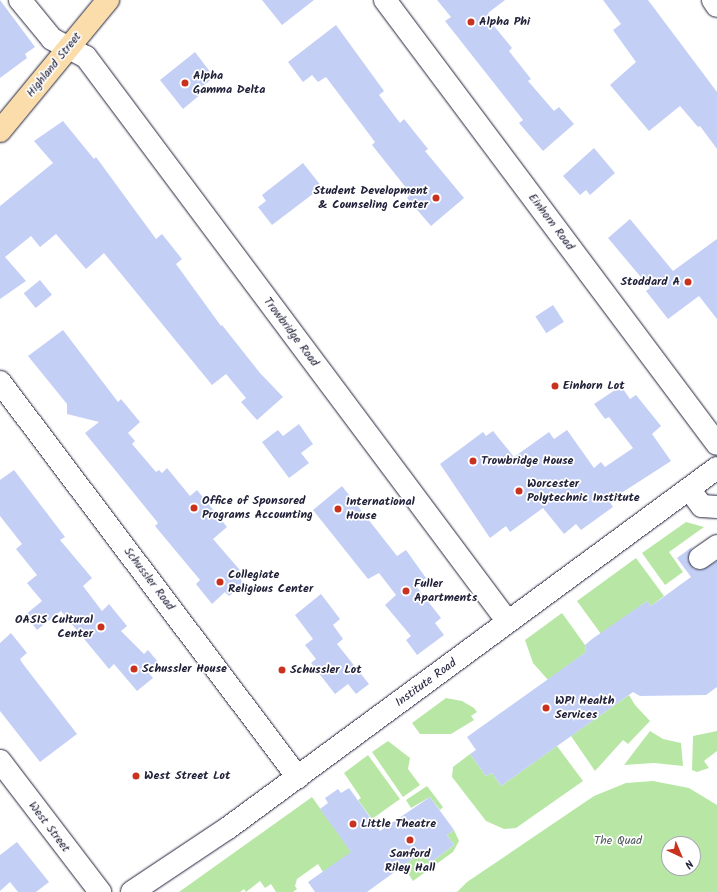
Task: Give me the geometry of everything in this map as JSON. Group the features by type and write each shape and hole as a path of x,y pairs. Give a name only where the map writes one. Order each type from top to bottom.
{"highway":[{"name":"Highland Street","path":"0,131 108,0"}],"street":[{"name":"Trowbridge Road","path":"20,0 52,39 86,58 508,622"},
{"name":"Einhorn Road","path":"385,0 717,444"},
{"path":"713,0 717,6"},
{"name":"Schussler Road","path":"0,382 298,777"},
{"name":"Institute Road","path":"132,892 228,828 717,468"},
{"path":"689,489 702,506 717,507"},
{"name":"West Street","path":"0,761 100,892"}],"green space":[{"path":"686,522 704,527 669,552 683,572 665,585 642,553"},
{"path":"636,558 664,596 651,606 647,601 601,634 577,601"},
{"path":"562,613 585,645 586,652 548,680 533,663 525,640"},
{"path":"629,695 635,705 650,721 628,744 623,740 595,771 571,736"},
{"path":"446,698 462,701 474,708 477,712 471,716 474,720 451,734 420,734 412,723"},
{"path":"650,731 663,739 681,743 683,766 654,763 624,765"},
{"path":"717,731 717,751 704,761 709,768 697,772 692,770 693,736"},
{"path":"388,741 410,758 408,769 420,785 403,797 372,752"},
{"path":"557,746 583,781 516,828 504,829 486,821 452,777 453,767 470,754 486,776 492,773 501,786"},
{"path":"368,755 400,799 372,819 358,800 361,798 344,773"},
{"name":"The Quad","path":"653,781 689,788 717,805 717,892 457,892 467,882 594,796 626,783"},
{"path":"427,786 443,807 440,810 430,797 411,808 406,800"},
{"path":"312,797 352,853 323,872 318,864 297,879 295,886 297,889 293,892 276,892 271,884 265,888 260,881 246,892 244,889 240,892 179,892"},
{"path":"454,830 459,841 453,852 413,881 403,866 422,852 430,863 454,845 447,835"}],"building":[{"path":"0,0 35,47 25,54 27,58 0,78"},
{"path":"262,0 314,0 282,25"},
{"path":"437,0 505,0 488,13 497,24 494,26 512,48 509,51 531,79 528,81 554,111 559,107 574,124 543,151 519,123 523,120 445,21 451,17"},
{"path":"603,0 648,0 717,92 717,149 700,126 698,127 680,106 649,131 610,85 636,62 613,30 621,24"},
{"path":"336,25 384,91 379,95 400,123 404,119 428,149 425,151 464,198 431,226 407,198 411,194 372,145 375,142 326,77 318,82 312,75 303,82 288,62"},
{"name":"Alpha Gamma Delta","path":"195,52 214,77 204,85 207,89 183,109 160,80"},
{"path":"63,121 94,159 96,157 156,239 162,234 182,259 176,264 221,326 222,325 260,373 283,397 257,420 241,402 246,398 226,374 212,385 104,253 86,269 56,234 40,247 31,236 5,257 26,281 0,299 0,206 53,163 34,141"},
{"path":"594,148 615,173 590,195 586,190 580,195 563,176"},
{"path":"303,163 322,187 272,225 258,207 266,201 262,195"},
{"path":"630,219 673,271 717,239 717,319 699,296 668,319 646,291 650,288 608,238"},
{"path":"40,280 52,295 36,308 24,293"},
{"path":"553,305 564,322 546,333 535,316"},
{"path":"63,330 118,402 121,399 140,422 128,433 135,441 132,444 156,472 159,470 162,473 167,468 190,496 197,490 227,527 213,539 245,576 241,580 244,584 229,596 225,592 212,604 196,584 200,580 155,526 158,523 85,433 99,422 67,414 67,404 28,356"},
{"path":"621,386 630,399 636,395 661,426 652,434 671,461 609,501 613,507 581,530 576,524 564,534 543,508 510,532 506,526 490,538 440,464 483,432 486,436 493,431 514,457 549,432 554,439 567,430 594,468 601,462 605,467 633,448 609,417 605,419 594,404"},
{"path":"299,424 313,444 301,453 309,463 289,478 262,442 278,430 283,436"},
{"path":"14,470 65,537 60,540 92,578 83,586 102,611 109,604 127,626 121,631 144,654 148,650 158,662 147,671 153,678 137,691 114,664 109,669 61,611 37,630 25,615 42,601 27,583 37,575 16,549 22,544 0,516 0,480"},
{"name":"Fuller Apartments","path":"342,486 397,556 406,550 426,578 416,586 441,618 435,623 444,635 417,655 406,640 411,636 385,605 396,595 379,573 368,579 313,510"},
{"path":"692,547 688,560 694,569 702,570 717,561 717,687 706,695 640,696 633,692 501,786 492,773 486,776 470,754 476,750 467,737 586,652 585,645 592,639 647,601 651,606 691,577 677,558"},
{"path":"321,594 340,619 333,625 343,639 337,644 369,684 356,694 348,684 335,694 311,663 316,659 305,645 313,639 295,615"},
{"path":"11,633 27,653 20,659 23,664 77,734 40,762 0,711 0,643"},
{"name":"Sanford Riley Hall","path":"349,788 380,831 430,797 454,830 447,835 454,845 430,863 422,852 367,892 315,892 308,882 351,852 320,809 328,803 325,798 338,789 341,793"},
{"path":"17,842 49,882 36,892 18,892 10,882 0,891 0,855"}],"place":[{"name":"Alpha Phi","path":"471,22"},
{"name":"Alpha Gamma Delta","path":"185,83"},
{"name":"Student Development & Counseling Center","path":"436,198"},
{"name":"Stoddard A","path":"688,282"},
{"name":"Einhorn Lot","path":"555,386"},
{"name":"Trowbridge House","path":"473,461"},
{"name":"Worcester Polytechnic Institute","path":"519,491"},
{"name":"Office of Sponsored Programs Accounting","path":"194,508"},
{"name":"International House","path":"338,509"},
{"name":"Collegiate Religious Center","path":"220,582"},
{"name":"Fuller Apartments","path":"406,591"},
{"name":"OASIS Cultural Center","path":"101,627"},
{"name":"Schussler House","path":"134,669"},
{"name":"Schussler Lot","path":"282,670"},
{"name":"WPI Health Services","path":"546,708"},
{"name":"West Street Lot","path":"136,776"},
{"name":"Little Theatre","path":"353,824"},
{"name":"Sanford Riley Hall","path":"410,840"}]}
